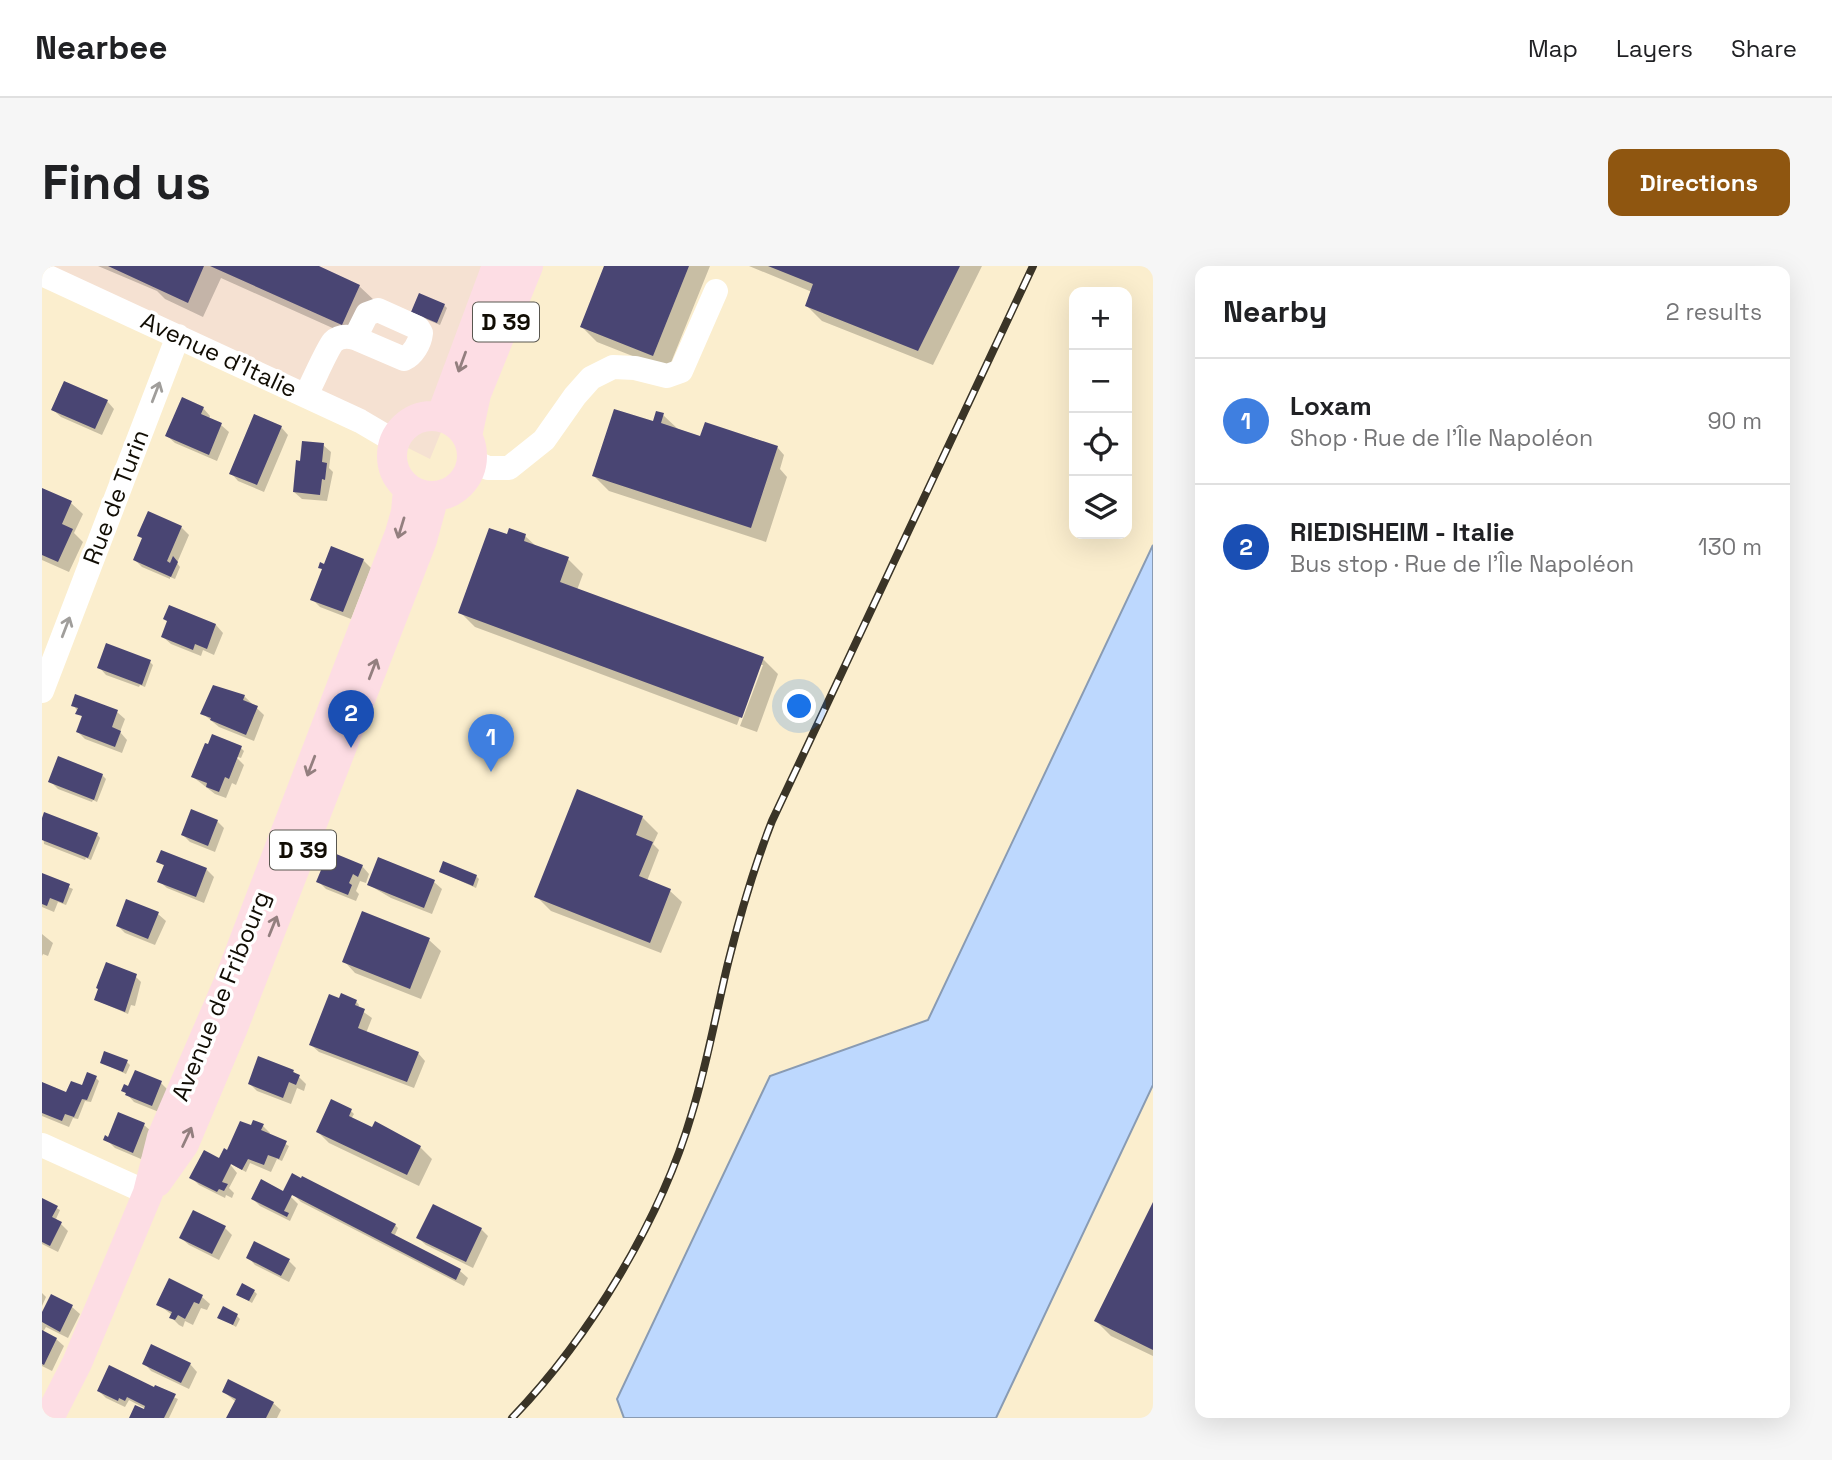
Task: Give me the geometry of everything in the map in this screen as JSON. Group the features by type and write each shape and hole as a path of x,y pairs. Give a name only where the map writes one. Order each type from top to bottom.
{"main road":[{"name":"D 39","path":"441,417 497,266"},
{"name":"D 39","path":"469,449 476,394 528,266"},
{"path":"427,416 441,417 456,424 469,449 468,474 448,493 421,493 396,476 391,458 394,441 402,429 413,420 427,416"},
{"name":"Avenue de Fribourg","path":"49,1418 78,1363 148,1193 162,1137 227,986 406,512 421,493"}],"street":[{"name":"Avenue d'Italie","path":"42,274 359,421 394,441"},
{"path":"469,449 488,468 509,468 544,440 591,378 613,367 635,368 667,376 681,371 716,291"},
{"name":"Rue de Turin","path":"42,691 48,657 178,336"},
{"path":"306,396 332,343 341,337 355,338"},
{"path":"42,1145 148,1193"}],"shaded area":[{"path":"46,266 509,266 430,459"}],"water":[{"path":"1153,545 1153,1085 996,1418 624,1418 617,1399 770,1076 928,1020"}],"building":[{"path":"108,266 204,266 188,303"},
{"path":"210,266 319,266 360,285 342,325"},
{"path":"604,266 689,266 653,356 580,327"},
{"path":"768,266 960,266 918,351 805,306 813,284"},
{"path":"419,293 445,304 437,323 411,312"},
{"path":"64,381 108,400 95,429 51,410"},
{"path":"182,397 204,407 201,414 222,423 209,455 165,436"},
{"path":"614,409 653,421 656,411 664,413 661,423 700,436 705,422 778,446 751,528 592,476"},
{"path":"254,414 282,426 257,485 229,474"},
{"path":"302,441 324,443 322,462 327,463 320,495 293,492 296,460 300,461"},
{"path":"42,488 72,501 62,524 73,529 58,562 42,555"},
{"path":"148,511 182,526 167,561 170,563 173,556 178,562 171,577 133,560 142,538 137,536"},
{"path":"489,528 507,534 509,528 526,534 524,541 569,557 560,582 764,657 742,718 458,613"},
{"path":"331,546 364,559 343,612 310,600 322,569 318,568 320,562 324,564"},
{"path":"169,605 216,624 207,649 195,644 193,650 161,637 167,621 163,619"},
{"path":"106,643 151,660 142,685 97,668"},
{"path":"213,685 245,695 243,700 258,706 246,735 200,714"},
{"path":"75,694 118,710 112,727 121,731 115,747 76,732 82,716 75,714 78,708 71,706"},
{"path":"212,734 242,746 229,779 225,777 219,792 206,787 207,783 191,777 205,743 208,744"},
{"path":"58,756 103,774 94,800 48,782"},
{"path":"577,789 643,816 636,835 653,842 639,876 671,889 650,943 534,897"},
{"path":"191,809 218,820 208,846 181,835"},
{"path":"44,812 98,833 88,858 42,840"},
{"path":"161,850 207,868 196,897 157,882 164,865 156,862"},
{"path":"329,851 363,865 358,877 353,874 348,895 316,882"},
{"path":"378,857 435,880 424,908 367,885"},
{"path":"443,861 477,875 473,886 439,872"},
{"path":"42,873 70,884 63,903 50,898 47,906 42,904"},
{"path":"126,899 159,912 148,939 116,926"},
{"path":"362,911 430,938 410,989 342,962"},
{"path":"106,962 137,974 125,1012 94,1000"},
{"path":"341,993 357,1000 355,1005 365,1009 358,1028 419,1052 407,1082 309,1045 329,994 339,998"},
{"path":"104,1051 128,1060 123,1072 100,1063"},
{"path":"258,1056 300,1075 296,1085 289,1082 283,1098 248,1084"},
{"path":"135,1070 162,1081 152,1106 121,1091 124,1084 128,1086"},
{"path":"87,1072 97,1076 87,1100 82,1099 74,1117 65,1114 62,1121 42,1113 42,1082 66,1092 71,1081 82,1085"},
{"path":"331,1099 352,1109 349,1116 372,1127 375,1121 421,1146 407,1175 316,1132"},
{"path":"118,1112 145,1123 133,1153 103,1140 105,1135 108,1137"},
{"path":"253,1120 264,1124 261,1130 287,1141 279,1159 268,1155 264,1165 248,1159 242,1170 231,1164 222,1182 228,1184 224,1191 219,1189 217,1192 189,1178 204,1150 219,1158 224,1148 227,1150 240,1121 251,1125"},
{"path":"292,1173 396,1224 391,1233 461,1269 456,1280 292,1195 284,1211 289,1213 287,1217 251,1199 261,1179 283,1191"},
{"path":"42,1198 58,1206 52,1217 62,1222 50,1246 42,1242"},
{"path":"1153,1202 1153,1350 1094,1321"},
{"path":"433,1204 482,1228 466,1262 416,1238"},
{"path":"193,1210 226,1226 212,1254 179,1238"},
{"path":"254,1241 290,1259 281,1276 246,1258"},
{"path":"169,1278 203,1295 199,1304 194,1302 185,1319 178,1315 175,1320 169,1318 172,1312 156,1305"},
{"path":"242,1283 255,1290 249,1301 236,1295"},
{"path":"51,1294 73,1305 60,1332 42,1322 42,1312"},
{"path":"223,1306 238,1314 233,1325 217,1318"},
{"path":"42,1330 57,1338 44,1365 42,1364"},
{"path":"151,1344 191,1363 181,1383 142,1364"},
{"path":"109,1365 154,1387 155,1385 176,1394 164,1418 129,1418 135,1405 144,1409 145,1406 127,1397 125,1401 119,1398 118,1401 97,1391"},
{"path":"228,1379 274,1402 266,1418 226,1418 236,1399 222,1392"}],"railway":[{"path":"512,1418 541,1386 595,1315 662,1195 692,1113 737,927 772,821 1033,266"}],"place":[{"name":"RIEDISHEIM - Italie","path":"351,748"},
{"name":"Loxam","path":"491,772"}]}
